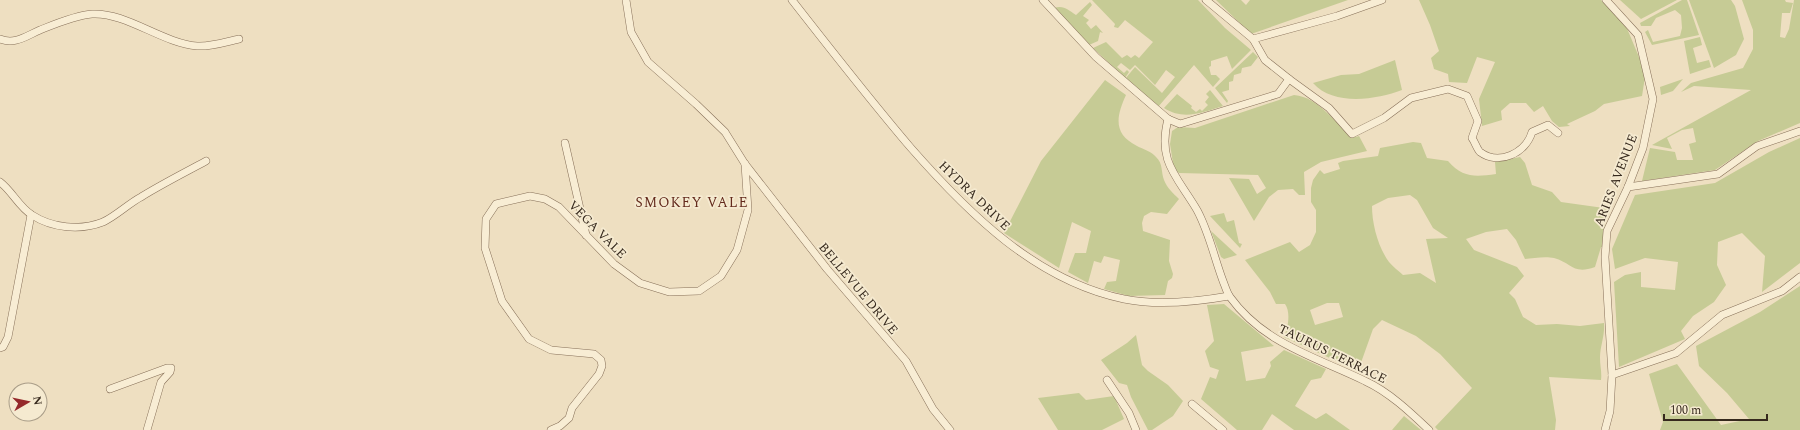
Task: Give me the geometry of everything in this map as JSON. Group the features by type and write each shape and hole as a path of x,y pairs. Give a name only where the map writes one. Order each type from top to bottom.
{"street":[{"name":"BELLEVUE DRIVE","path":"626,0 631,32 648,62 696,104 724,132 745,164 827,269 906,361 933,409 950,430"},
{"name":"HYDRA DRIVE","path":"792,0 874,106 946,188 989,229 1026,256 1056,274 1093,290 1124,299 1155,302 1204,300 1229,296"},
{"path":"1042,0 1096,57 1168,119 1180,124 1278,94 1289,80"},
{"path":"1206,0 1254,39 1265,60 1289,80 1329,108 1352,134 1384,118 1411,98 1448,89 1467,96 1478,121 1472,138 1479,151 1494,158 1515,155 1530,140 1532,132 1548,125 1558,133"},
{"path":"1254,39 1337,16 1382,0"},
{"name":"ARIES AVENUE","path":"1605,430 1610,411 1612,375 1605,257 1607,231 1628,187 1643,148 1653,99 1638,35 1606,0"},
{"path":"0,39 15,41 27,38 40,31 78,17 96,14 116,17 173,41 189,45 208,45 239,39"},
{"name":"TAURUS TERRACE","path":"1168,119 1164,135 1165,155 1172,173 1197,211 1206,229 1229,296 1239,309 1273,338 1316,361 1365,381 1387,394 1429,430"},
{"path":"1628,187 1718,174 1756,146 1800,131"},
{"path":"566,143 586,235"},
{"path":"0,182 8,188 31,215 56,225 77,228 103,222 140,197 206,161"},
{"name":"VEGA VALE","path":"562,428 572,408 599,374 602,366 601,360 594,354 550,350 529,339 502,301 485,248 484,228 486,219 496,204 530,196 545,199 558,207 614,264 640,283 669,292 699,291 721,276 737,250 748,210 745,164"},
{"path":"0,348 3,347 8,337 31,215"},
{"path":"1612,375 1676,353 1722,314 1782,291 1800,277"},
{"path":"110,389 167,368 171,368 170,372 161,382 147,430"},
{"path":"1107,380 1129,413 1136,430"},
{"path":"1192,404 1223,430"},
{"path":"551,430 562,428"}],"green space":[{"path":"1092,0 1198,0 1225,28 1251,50 1232,69 1227,56 1211,61 1211,66 1209,67 1211,75 1216,75 1220,79 1213,87 1194,65 1158,107 1125,79 1135,67 1162,93 1175,77 1166,70 1155,85 1135,65 1130,70 1121,63 1117,67 1124,73 1127,70 1129,72 1125,78 1093,48 1106,42 1122,58 1127,55 1131,58 1135,55 1139,58 1153,42 1125,20 1118,28 1114,27 1115,24"},
{"path":"1216,0 1241,0 1246,5 1250,0 1348,0 1251,34"},
{"path":"1419,0 1601,0 1626,26 1639,57 1645,77 1642,96 1604,104 1595,111 1567,124 1570,126 1559,127 1552,121 1543,106 1534,112 1526,103 1510,103 1501,111 1502,120 1482,126 1479,99 1495,62 1477,57 1467,83 1449,82 1448,74 1434,69 1431,58 1439,51"},
{"path":"1620,0 1677,0 1641,19"},
{"path":"1682,0 1687,0 1699,35 1652,45 1645,32 1648,30 1653,42 1680,36 1682,28 1681,15 1675,10 1656,18 1651,26 1641,26 1640,23"},
{"path":"1689,0 1731,0 1735,6 1744,39 1736,55 1714,68"},
{"path":"1742,0 1785,0 1786,2 1793,3 1790,13 1782,13 1780,37 1785,38 1789,29 1794,0 1800,0 1800,123 1758,141 1715,170 1642,181 1650,148 1675,152 1677,160 1693,160 1689,144 1696,142 1693,128 1682,130 1667,138 1672,149 1652,145 1751,90 1694,86 1681,92 1691,83 1743,68 1753,49 1753,30"},
{"path":"1090,2 1092,5 1083,16 1089,20 1086,23 1091,29 1096,25 1103,33 1100,32 1098,41 1089,45 1054,8 1063,8 1076,15"},
{"path":"1700,37 1702,45 1693,48 1697,63 1709,60 1711,67 1690,74 1684,41"},
{"path":"1253,52 1258,57 1251,66 1242,68 1241,73 1234,75 1233,81 1229,82 1229,90 1222,92 1228,101 1227,103 1215,88"},
{"path":"1395,60 1402,90 1392,94 1368,98 1343,98 1322,90 1313,83 1341,75 1359,74"},
{"path":"1683,79 1673,91 1661,95 1660,87"},
{"path":"1105,80 1126,95 1120,111 1120,130 1129,141 1158,159 1165,183 1179,199 1167,214 1151,212 1144,216 1142,223 1143,231 1170,240 1169,261 1173,274 1172,278 1168,281 1165,295 1129,296 1104,289 1107,282 1116,281 1120,260 1104,256 1101,263 1094,261 1088,283 1068,272 1075,253 1086,253 1091,231 1072,222 1059,268 1004,233 1041,161"},
{"path":"1210,90 1223,106 1201,113 1186,115 1171,112 1164,108 1177,94 1192,106 1191,108 1196,112 1200,109 1202,111 1208,105 1205,102 1209,97 1206,94"},
{"path":"1294,95 1312,101 1348,132 1356,137 1359,136 1367,151 1321,162 1304,172 1305,195 1299,195 1293,189 1278,190 1269,197 1254,221 1229,178 1249,179 1257,194 1266,188 1258,175 1179,173 1174,170 1170,144 1172,131 1178,127 1195,128"},
{"path":"1800,138 1800,263 1762,292 1765,256 1742,233 1718,242 1717,265 1726,285 1714,302 1693,316 1681,331 1685,339 1619,367 1614,282 1625,275 1641,272 1641,287 1675,290 1678,262 1645,258 1615,269 1612,249 1635,195 1715,183 1769,152"},
{"path":"1413,142 1421,143 1427,158 1448,161 1459,171 1476,176 1496,174 1495,162 1520,157 1525,163 1532,185 1552,192 1561,202 1611,209 1604,227 1606,247 1601,247 1595,267 1588,269 1577,269 1551,257 1525,259 1516,240 1507,229 1486,232 1466,239 1474,250 1517,267 1524,276 1509,293 1515,299 1523,317 1536,325 1557,324 1580,326 1604,323 1600,354 1601,380 1549,377 1556,420 1555,430 1438,430 1435,427 1472,388 1440,354 1416,336 1382,320 1373,329 1358,371 1284,337 1288,320 1287,307 1285,304 1276,304 1270,292 1245,260 1290,242 1299,252 1310,245 1316,232 1316,210 1311,202 1311,188 1313,180 1320,170 1324,174 1340,169 1338,163 1343,161 1378,156 1380,148","holes":["1410,195 1417,200 1433,228 1448,238 1426,239 1436,283 1420,273 1403,275 1389,262 1376,235 1372,206 1388,198","1327,303 1339,303 1343,317 1315,325 1310,310"]},
{"path":"1224,213 1227,222 1234,220 1239,243 1242,244 1240,248 1210,216"},
{"path":"1211,231 1237,255 1224,259 1221,257"},
{"path":"1800,286 1800,430 1660,430 1663,422 1649,374 1677,364 1721,425 1749,419 1727,393 1699,366 1696,346 1760,312"},
{"path":"1224,304 1274,346 1241,352 1246,381 1265,378 1271,366 1270,362 1284,350 1326,369 1321,378 1311,380 1295,406 1316,419 1326,413 1350,430 1294,430 1272,414 1262,430 1237,430 1201,399 1210,377 1216,379 1219,370 1210,367 1205,351 1214,341 1207,305"},
{"path":"1136,335 1142,365 1168,385 1183,401 1173,416 1152,430 1148,430 1131,397 1127,385 1119,383 1101,360 1127,343"},
{"path":"1079,393 1086,400 1114,396 1124,419 1102,430 1058,430 1038,398"},
{"path":"1404,416 1421,430 1392,430"}],"district":[{"name":"SMOKEY VALE","path":"692,202"}]}
